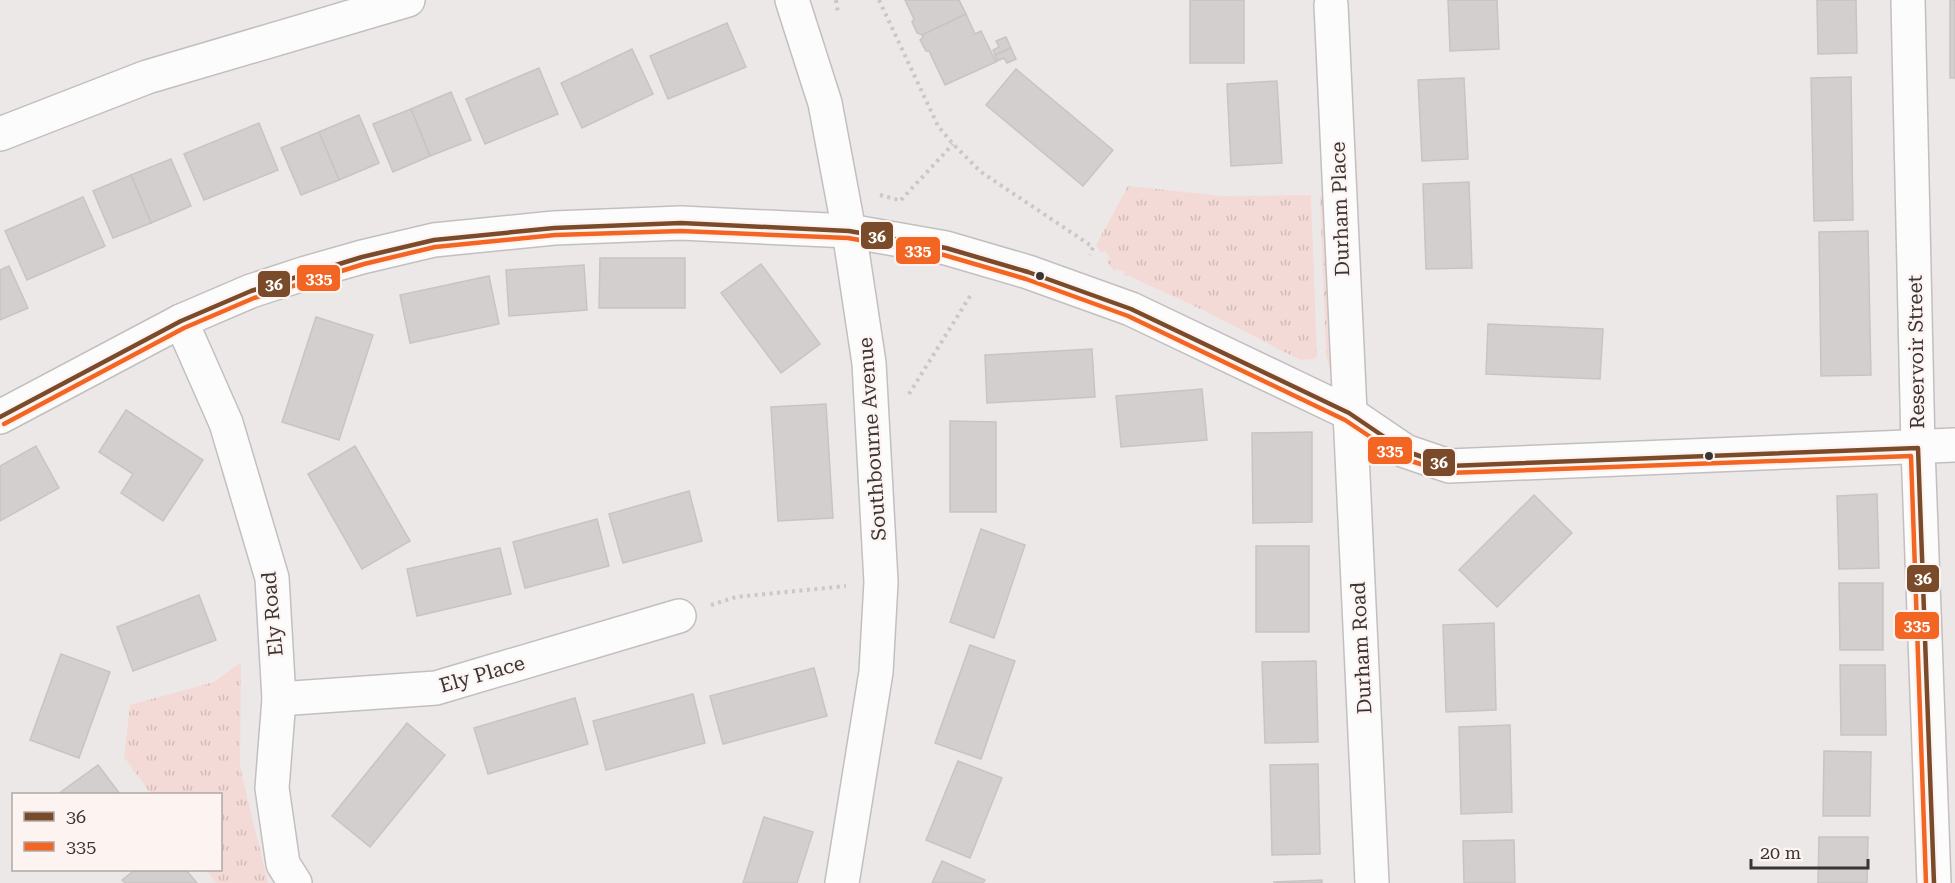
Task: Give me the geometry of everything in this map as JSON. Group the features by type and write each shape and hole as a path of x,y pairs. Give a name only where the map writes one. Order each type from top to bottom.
{"street":[{"path":"0,134 147,77 408,0"},
{"name":"Southbourne Avenue","path":"792,0 825,103 849,231 869,363 881,582 876,672 842,883"},
{"name":"Reservoir Street","path":"1908,0 1918,448 1934,883"},
{"name":"Durham Place","path":"1331,5 1349,413"},
{"path":"0,417 181,321 251,291 295,276 434,240 554,228 681,223 849,231 946,248 992,261 1131,309 1349,413 1405,451 1449,466 1955,445"},
{"name":"Ely Road","path":"181,321 226,423 272,578 279,699 272,788 283,864 294,883"},
{"name":"Durham Road","path":"1349,413 1372,883"},
{"name":"Ely Place","path":"279,699 436,688 679,616"}],"path":[{"path":"879,0 938,126 953,144 981,172 1093,247 1077,289"},
{"path":"901,200 953,144"},
{"path":"905,401 992,261"},
{"path":"679,616 736,597 881,582"}],"green space":[{"path":"1128,186 1223,196 1311,195 1317,355 1314,359 1300,360 1205,311 1129,276 1124,276 1125,272 1116,269 1114,272 1107,261 1110,258 1105,251 1101,253 1096,245"},
{"path":"1320,196 1325,196 1334,361 1329,367 1326,354"},
{"path":"241,662 240,767 268,883 216,883 207,871 222,871 222,793 150,793 124,757 130,705 214,682"}],"building":[{"path":"905,0 959,0 966,14 922,35 917,33 912,22 914,19"},
{"path":"1190,0 1244,0 1244,63 1190,63"},
{"path":"1448,0 1497,0 1499,49 1450,51"},
{"path":"1817,0 1856,0 1857,53 1818,54"},
{"path":"1950,0 1955,0 1955,78 1950,78"},
{"path":"966,14 975,34 981,31 996,62 945,85 929,51 926,51 920,40 922,35"},
{"path":"727,23 746,67 668,99 650,56"},
{"path":"1006,37 1011,48 995,55 993,50 999,47 996,41"},
{"path":"1011,48 1016,59 1007,63 1004,58 997,61 995,55"},
{"path":"632,49 653,94 582,128 561,83"},
{"path":"539,68 558,114 485,144 466,99"},
{"path":"1016,69 1113,150 1083,186 986,105"},
{"path":"1851,77 1853,220 1814,221 1811,78"},
{"path":"1464,78 1468,159 1422,161 1418,80"},
{"path":"1277,81 1282,163 1231,166 1227,84"},
{"path":"451,92 471,140 430,156 411,109"},
{"path":"411,109 430,156 393,172 373,124"},
{"path":"359,115 379,163 339,180 319,132"},
{"path":"259,123 278,170 204,200 184,154"},
{"path":"319,132 339,180 301,195 281,148"},
{"path":"171,159 191,206 151,223 131,175"},
{"path":"131,175 151,223 113,238 93,191"},
{"path":"1469,182 1472,268 1426,269 1423,184"},
{"path":"83,197 105,246 27,280 5,231"},
{"path":"1868,231 1871,375 1821,376 1819,232"},
{"path":"600,258 685,258 685,308 599,308"},
{"path":"761,264 820,344 781,373 721,293"},
{"path":"584,265 587,310 509,316 506,270"},
{"path":"9,266 28,308 0,320 0,270"},
{"path":"489,276 499,324 410,343 400,295"},
{"path":"316,317 373,335 339,440 282,422"},
{"path":"1488,324 1603,329 1600,379 1486,374"},
{"path":"1092,349 1095,397 987,403 985,355"},
{"path":"1202,389 1207,440 1121,447 1116,396"},
{"path":"826,404 833,518 778,521 771,407"},
{"path":"126,410 203,460 163,521 121,493 133,474 99,452"},
{"path":"950,421 996,422 996,512 950,512"},
{"path":"1312,432 1312,522 1253,523 1252,433"},
{"path":"36,446 59,488 0,521 0,466"},
{"path":"355,446 410,541 362,569 308,474"},
{"path":"689,491 702,541 623,563 609,514"},
{"path":"1877,494 1879,568 1839,569 1837,496"},
{"path":"1534,495 1572,533 1497,607 1459,570"},
{"path":"597,519 609,566 525,588 513,542"},
{"path":"981,529 1025,545 994,638 950,622"},
{"path":"1256,546 1309,546 1309,632 1256,632"},
{"path":"500,548 511,594 417,616 407,569"},
{"path":"1839,583 1883,583 1883,650 1840,650"},
{"path":"199,595 216,640 133,671 117,627"},
{"path":"1494,623 1496,710 1446,712 1443,625"},
{"path":"970,645 1015,661 981,759 935,743"},
{"path":"61,654 110,672 79,758 30,740"},
{"path":"1316,661 1318,742 1265,743 1262,662"},
{"path":"1840,665 1885,665 1886,735 1841,735"},
{"path":"814,668 827,716 723,744 710,696"},
{"path":"693,694 705,743 606,770 593,721"},
{"path":"575,698 588,744 488,774 474,728"},
{"path":"407,723 445,755 370,847 332,816"},
{"path":"1510,725 1512,812 1461,814 1459,727"},
{"path":"1824,751 1871,752 1870,816 1823,816"},
{"path":"958,761 1002,778 970,858 926,840"},
{"path":"1318,764 1320,854 1272,855 1270,765"},
{"path":"98,765 119,793 59,793"},
{"path":"764,817 813,832 797,883 743,883"},
{"path":"1819,837 1868,837 1867,883 1818,883"},
{"path":"1514,840 1515,883 1464,883 1463,841"},
{"path":"942,861 985,880 983,883 932,883"},
{"path":"134,871 187,871 197,883 125,883 122,880"},
{"path":"1322,880 1322,883 1274,883 1274,882"}],"transit line":[{"name":"36","path":"0,417 181,321 251,291 362,257 434,240 554,228 681,223 849,231 946,248 1028,272 1131,309 1349,413 1405,451 1449,466 1918,448 1934,883"},
{"name":"335","path":"4,424 184,328 254,298 364,264 435,247 555,235 681,231 848,238 944,255 1026,279 1128,316 1345,420 1402,458 1448,473 1911,456 1926,883"}]}
